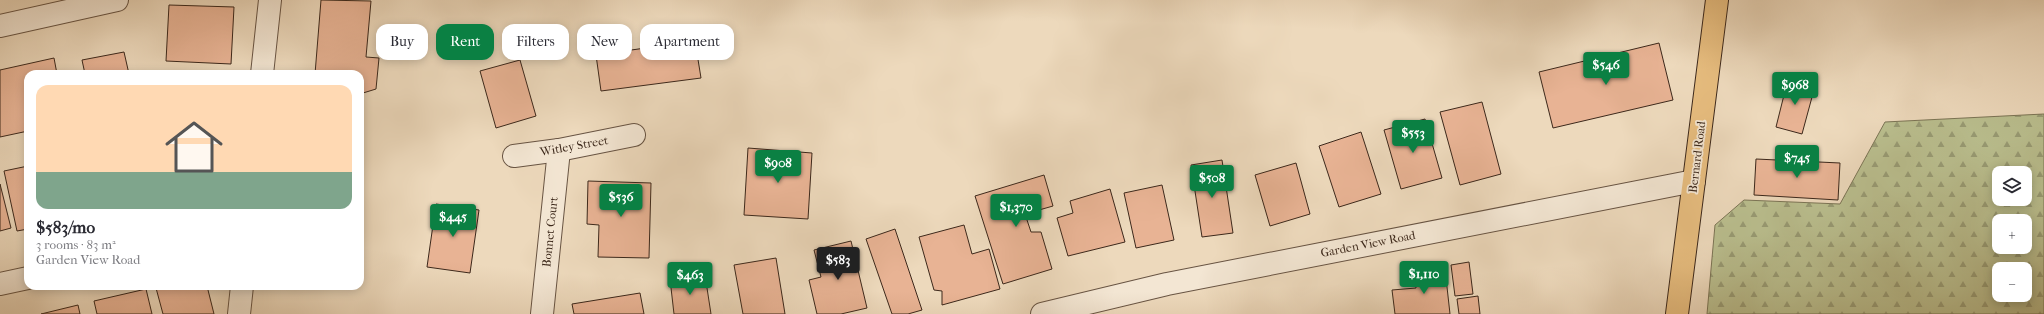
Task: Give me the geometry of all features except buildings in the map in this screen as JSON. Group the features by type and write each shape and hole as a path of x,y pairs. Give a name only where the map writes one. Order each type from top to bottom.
{"main road":[{"name":"Bernard Road","path":"1677,314 1717,0"}],"street":[{"path":"0,26 117,0"},
{"path":"262,70 270,0"},
{"name":"Witley Street","path":"514,156 559,150 634,135"},
{"name":"Bonnet Court","path":"542,314 559,150"},
{"name":"Garden View Road","path":"1042,314 1066,311 1167,284 1694,181"},
{"path":"0,284 24,279"},
{"path":"239,314 242,290"}],"green space":[{"path":"2044,114 2044,314 1707,314 1715,225 1744,200 1840,204 1885,122"}]}
